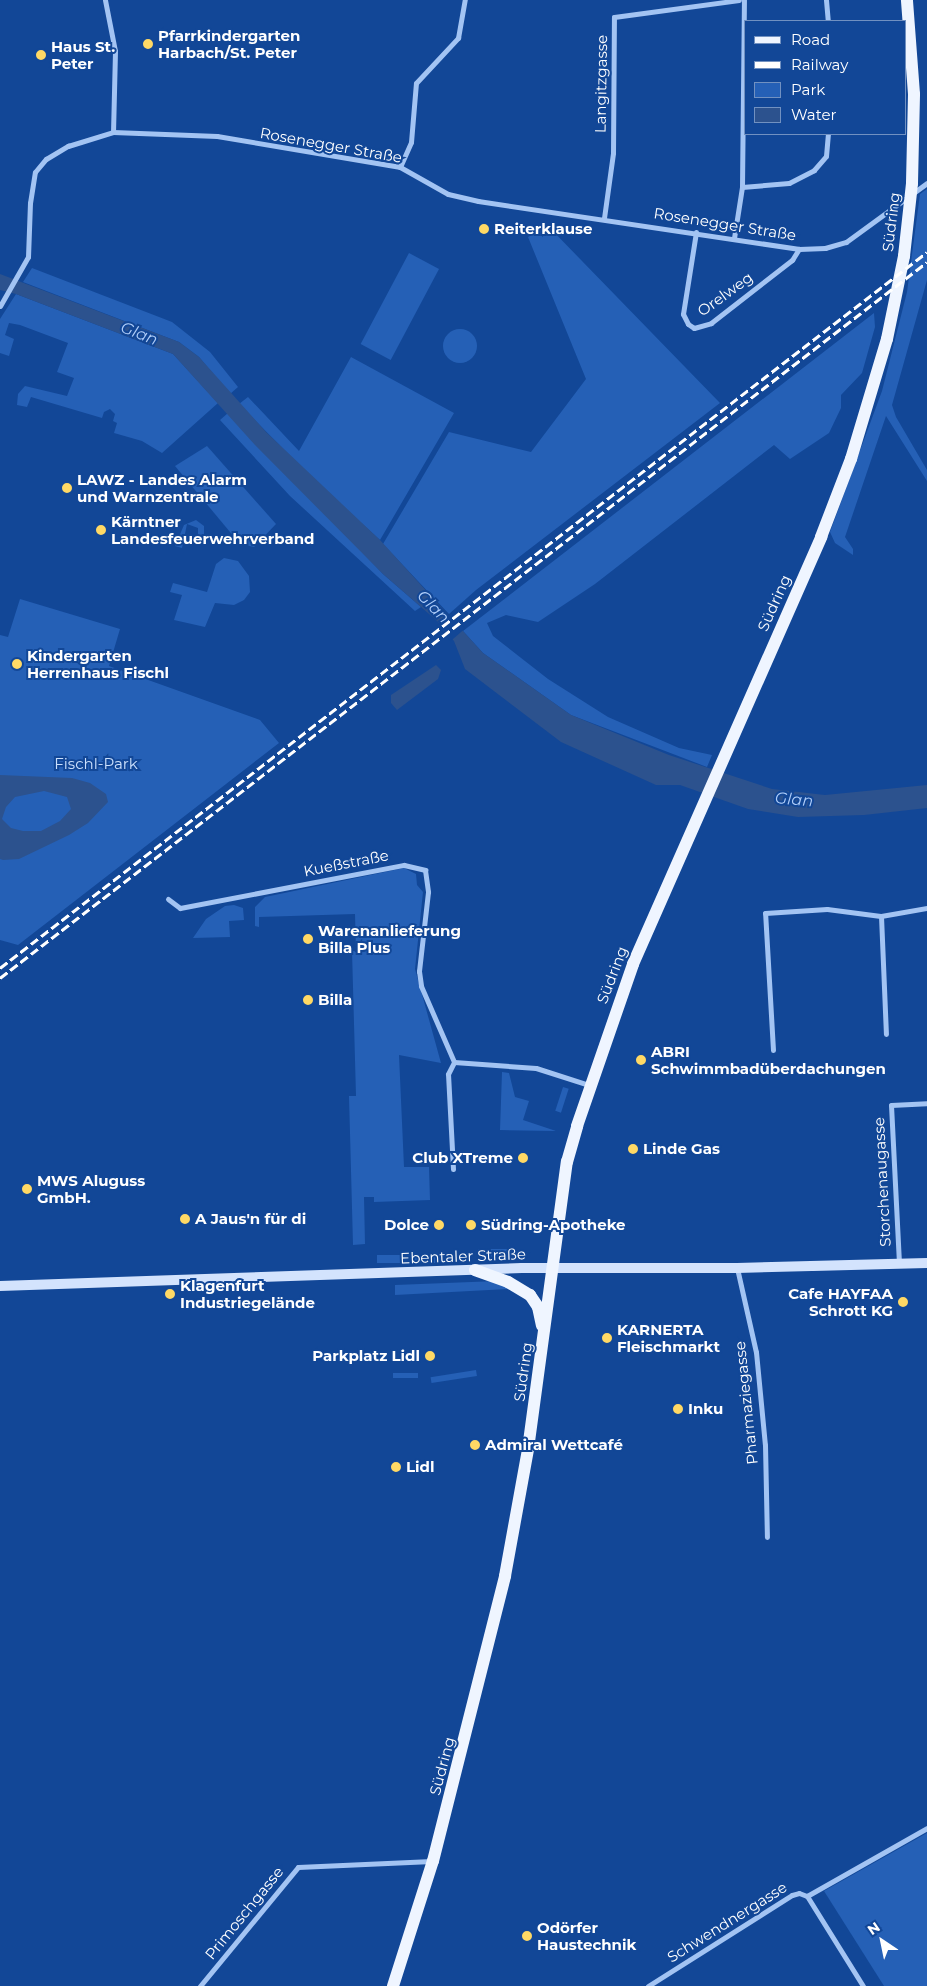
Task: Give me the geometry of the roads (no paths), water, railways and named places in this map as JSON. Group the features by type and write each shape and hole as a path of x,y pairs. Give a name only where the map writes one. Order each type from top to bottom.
{"main road":[{"name":"Südring","path":"393,1986 433,1862 505,1576 521,1495 567,1162 589,1086 633,964 698,810 821,537 854,450 887,339 904,256 912,183 914,94 907,0"},
{"name":"Ebentaler Straße","path":"0,1286 552,1268 737,1268 927,1263"},
{"path":"475,1270 508,1282 530,1295 538,1308 544,1335"}],"street":[{"path":"105,0 115,51 113,132"},
{"path":"400,167 411,142 416,84 458,38 465,0"},
{"name":"Langitzgasse","path":"604,218 612,153 614,17 739,0"},
{"path":"744,0 744,20"},
{"path":"826,0 828,20"},
{"path":"734,238 742,187 744,96"},
{"name":"Rosenegger Straße","path":"0,306 28,257 30,203 35,172 46,159 68,146 113,132 217,136 400,167 448,194 478,201 604,218 799,249 825,248 846,242 927,182"},
{"path":"742,187 789,183 814,170 826,156 828,135"},
{"name":"Orelweg","path":"696,232 683,314 688,324 694,328 711,323 792,260 799,249"},
{"name":"Kueßstraße","path":"168,899 180,908 404,864 425,870 428,892 419,971 421,986 454,1062"},
{"path":"774,1050 765,912 826,909 882,916 927,908"},
{"path":"882,916 886,1034"},
{"path":"453,1169 448,1074 454,1062 536,1068 589,1086"},
{"name":"Storchenaugasse","path":"899,1263 891,1105 927,1103"},
{"name":"Pharmaziegasse","path":"737,1268 756,1352 765,1445 767,1537"},
{"path":"807,1896 927,1828"},
{"name":"Primoschgasse","path":"200,1986 298,1867 433,1862"},
{"name":"Schwendnergasse","path":"648,1986 792,1895 799,1893 807,1896 863,1986"}],"water":[{"name":"Glan","path":"0,274 179,342 199,357 266,432 380,540 483,653 571,715 669,755 772,789 825,795 927,785 927,808 864,815 798,817 748,809 680,785 656,785 561,742 465,669 454,641 436,620 383,574 255,445 173,354 16,294 0,290"},
{"path":"436,665 441,670 438,679 397,710 391,703 391,695"},
{"path":"0,775 72,778 90,783 106,794 108,802 88,823 69,835 19,859 0,859","holes":["44,791 67,797 71,809 60,821 41,831 23,831 11,828 2,819 6,807 15,797"]}],"railway":[{"path":"0,968 927,252"},
{"path":"0,978 927,262"}],"place":[{"name":"Pfarrkindergarten Harbach/St. Peter","path":"148,44"},
{"name":"Haus St. Peter","path":"41,55"},
{"name":"Reiterklause","path":"484,229"},
{"name":"LAWZ - Landes Alarm und Warnzentrale","path":"67,488"},
{"name":"Kärntner Landesfeuerwehrverband","path":"101,530"},
{"name":"Kindergarten Herrenhaus Fischl","path":"17,664"},
{"name":"Warenanlieferung Billa Plus","path":"308,939"},
{"name":"Billa","path":"308,1000"},
{"name":"ABRI Schwimmbadüberdachungen","path":"641,1060"},
{"name":"Linde Gas","path":"633,1149"},
{"name":"Club XTreme","path":"523,1158"},
{"name":"MWS Aluguss GmbH.","path":"27,1189"},
{"name":"A Jaus'n für di","path":"185,1219"},
{"name":"Dolce","path":"439,1225"},
{"name":"Südring-Apotheke","path":"471,1225"},
{"name":"Klagenfurt Industriegelände","path":"170,1294"},
{"name":"Cafe HAYFAA Schrott KG","path":"903,1302"},
{"name":"KARNERTA Fleischmarkt","path":"607,1338"},
{"name":"Parkplatz Lidl","path":"430,1356"},
{"name":"Inku","path":"678,1409"},
{"name":"Admiral Wettcafé","path":"475,1445"},
{"name":"Lidl","path":"396,1467"},
{"name":"Odörfer Haustechnik","path":"527,1936"}],"park label":[{"name":"Fischl-Park","path":"96,764"}]}
